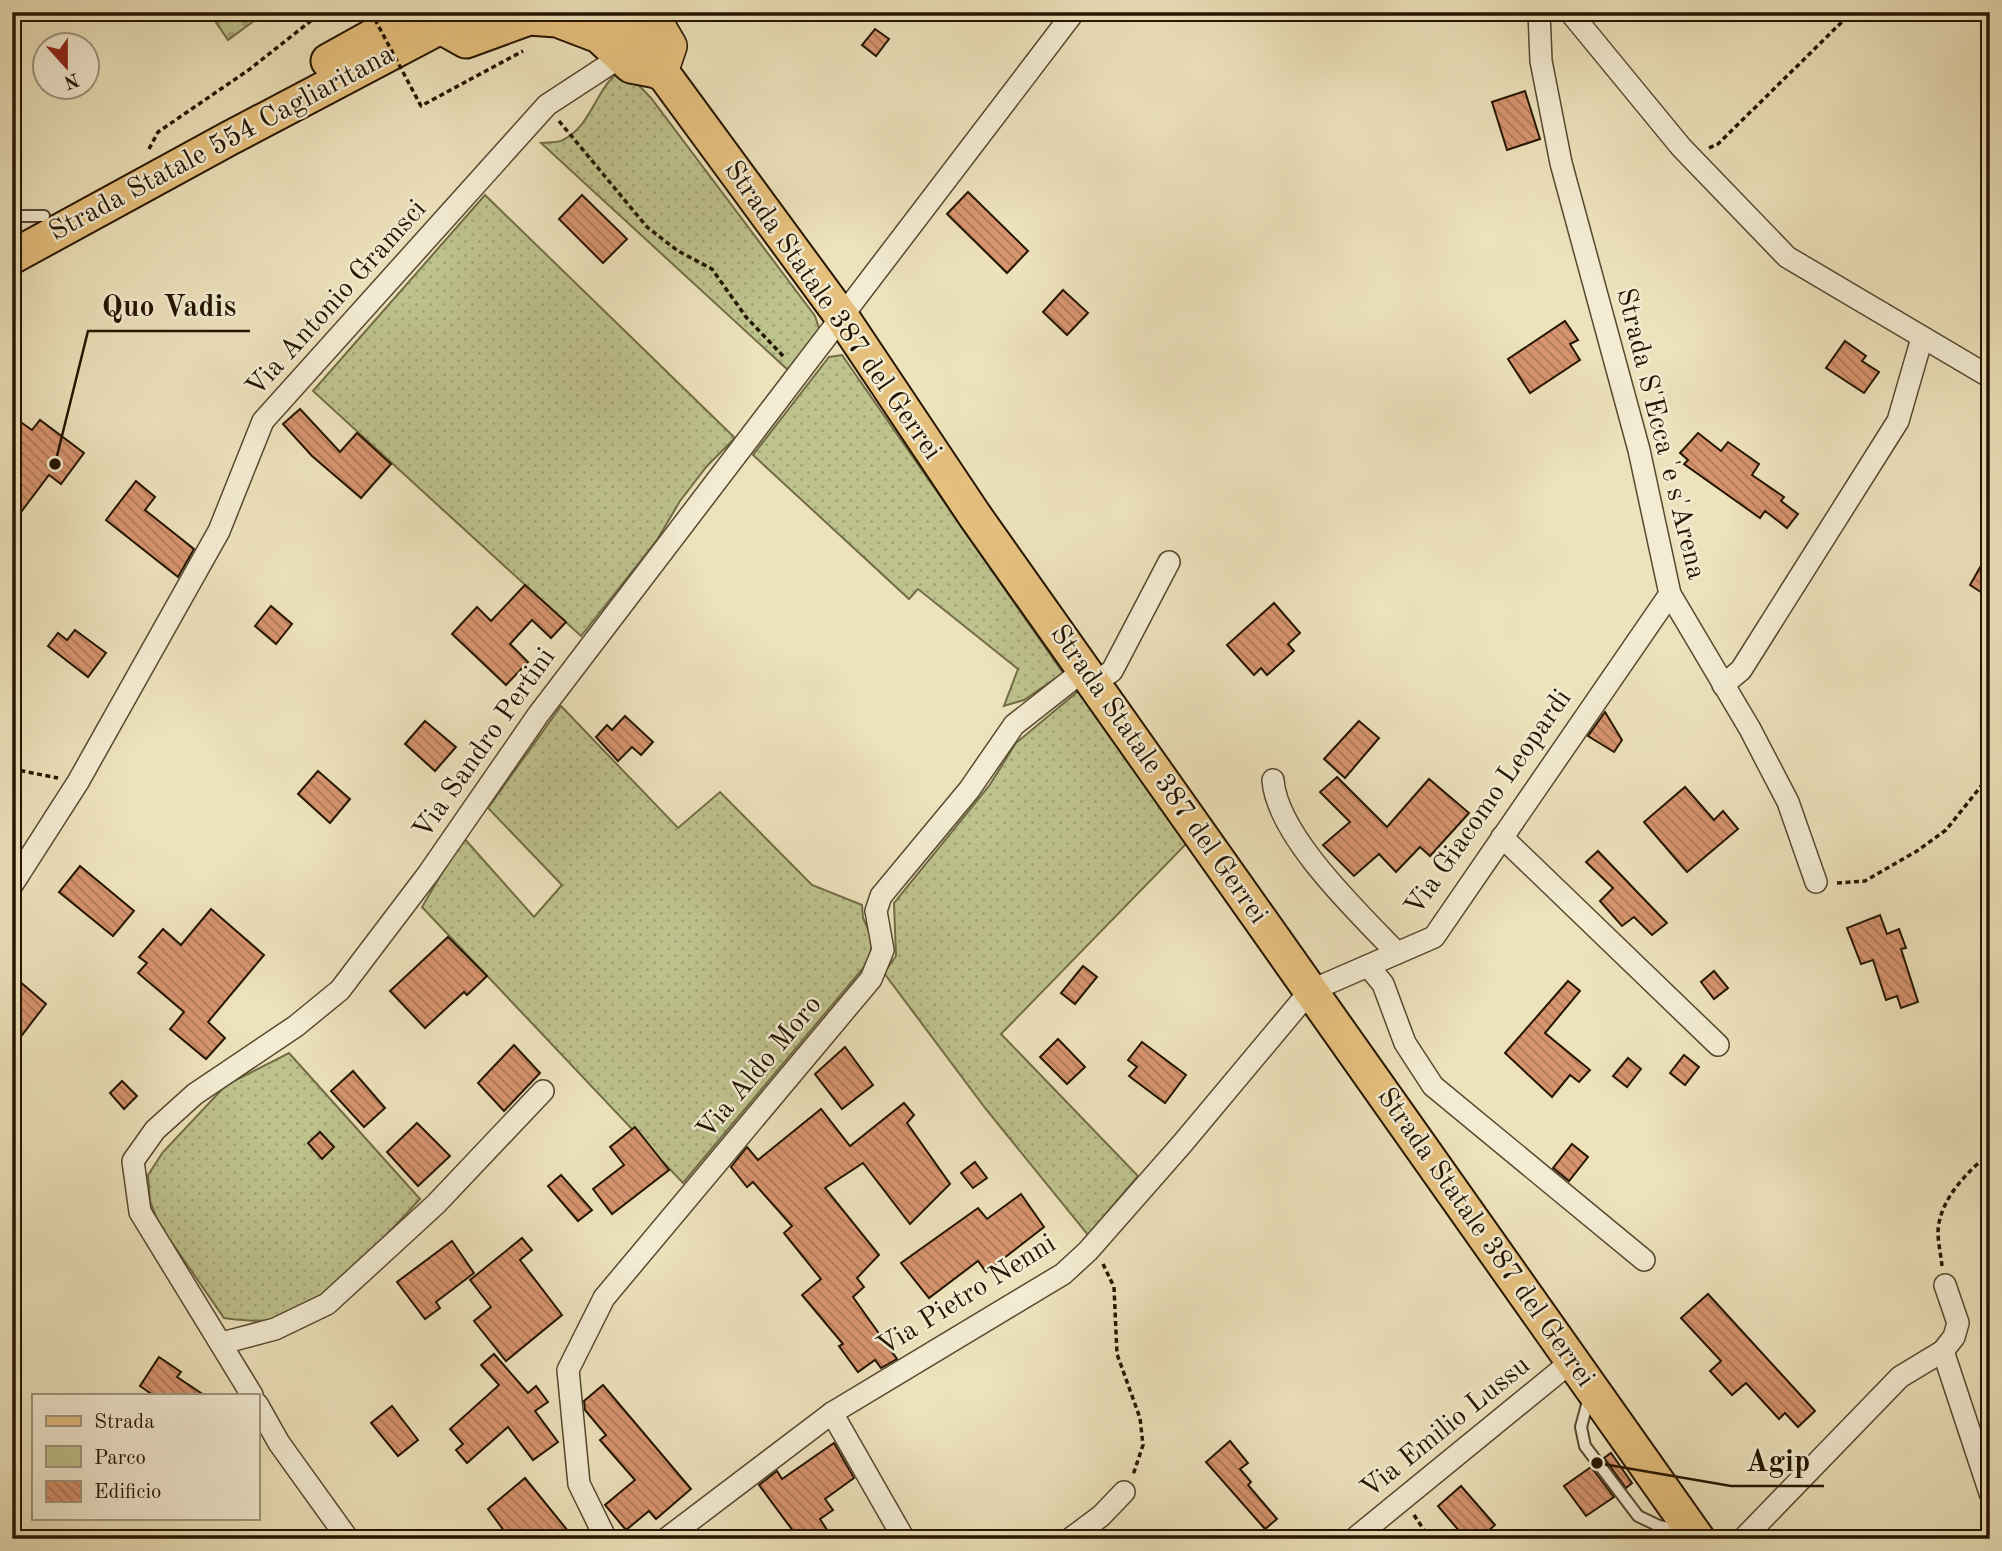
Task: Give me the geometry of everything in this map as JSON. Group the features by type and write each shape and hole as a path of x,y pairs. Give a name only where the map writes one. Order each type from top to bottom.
{"highway":[{"path":"649,12 670,46 660,72"}],"main road":[{"name":"Strada Statale 387 del Gerrei","path":"618,12 842,317 975,516 1696,1536"},
{"name":"Strada Statale 554 Cagliaritana","path":"12,234 28,216 142,164 442,17"},
{"name":"Strada Statale 554 Cagliaritana","path":"12,257 442,17"},
{"path":"442,17 466,41 529,18 556,20 599,36 632,65 660,72"}],"street":[{"name":"Via Sandro Pertini","path":"222,1343 140,1212 133,1161 155,1130 195,1094 296,1026 340,990 428,874 538,715 1074,12"},
{"name":"Strada S'Ecca 'e s'Arena","path":"1539,12 1541,61 1561,163 1639,450 1670,594 1788,802 1816,882"},
{"path":"1570,12 1690,156 1787,257 1990,377"},
{"name":"Via Antonio Gramsci","path":"12,885 78,782 219,531 263,421 547,105 622,56"},
{"path":"1723,685 1741,670 1898,421 1922,338"},
{"name":"Via Aldo Moro","path":"606,1539 579,1484 568,1370 604,1298 871,979 883,950 876,911 881,895 970,790 1014,724 1089,677 1112,671 1169,562"},
{"name":"Via Giacomo Leopardi","path":"1310,991 1434,937 1670,594"},
{"path":"1273,780 1274,797 1292,831 1342,894 1397,953"},
{"path":"1502,837 1718,1045"},
{"path":"1368,966 1383,984 1405,1043 1433,1086 1644,1261"},
{"name":"Via Pietro Nenni","path":"666,1539 832,1413 1063,1274 1093,1245 1310,991"},
{"path":"251,1394 222,1343 275,1329 327,1304 436,1204 543,1091"},
{"path":"1743,1539 1900,1377 1943,1352 1954,1338 1958,1323 1945,1285"},
{"path":"1943,1352 1990,1493"},
{"name":"Via Emilio Lussu","path":"1354,1539 1404,1499 1582,1375"},
{"path":"259,1408 279,1443 348,1539"},
{"path":"832,1413 904,1539"},
{"path":"1070,1539 1101,1516 1124,1492"}],"path":[{"path":"142,164 158,132 250,69 322,12"},
{"path":"371,12 421,106 531,47"},
{"path":"1690,156 1718,144 1852,12"},
{"path":"547,105 647,227 678,251 712,269 746,317 772,346 800,370"},
{"path":"12,769 78,782"},
{"path":"1816,882 1865,881 1917,851 1946,830 1990,775"},
{"path":"1945,1285 1938,1230 1947,1201 1970,1170 1990,1153"},
{"path":"1093,1245 1114,1287 1117,1354 1140,1418 1143,1445 1124,1492"},
{"path":"1404,1499 1430,1539"}],"green space":[{"path":"209,12 266,12 228,40"},
{"path":"623,69 651,98 815,316 820,331 789,371 541,143 561,141 573,133 588,115 606,85"},
{"path":"485,195 735,438 707,466 680,501 657,540 581,636 313,391"},
{"path":"842,355 1063,673 1024,700 1004,706 1018,669 918,589 909,599 753,455 829,357"},
{"path":"1082,688 1188,842 1001,1034 1138,1176 1088,1235 985,1108 884,973 896,956 894,903 989,786 1016,743"},
{"path":"561,706 678,828 720,792 812,885 862,905 863,918 873,940 869,961 683,1183 422,907 463,837 534,917 562,885 488,808"},
{"path":"289,1053 420,1199 355,1267 316,1299 279,1318 252,1321 224,1318 159,1224 150,1201 148,1175 163,1152 226,1085"}],"building":[{"path":"875,29 889,39 876,56 862,45"},
{"path":"1525,91 1540,139 1507,150 1492,102"},
{"path":"968,192 1028,251 1007,273 947,214"},
{"path":"582,195 627,239 603,263 559,219"},
{"path":"1063,290 1088,313 1067,335 1043,312"},
{"path":"1565,321 1578,340 1570,344 1580,360 1530,393 1508,359"},
{"path":"1845,341 1866,356 1862,361 1879,372 1864,393 1826,368"},
{"path":"300,409 340,452 357,433 391,464 361,498 312,456 283,424"},
{"path":"12,416 32,430 40,420 84,453 61,484 49,475 12,524"},
{"path":"1698,433 1721,451 1728,442 1759,464 1752,475 1784,497 1781,501 1798,514 1787,528 1765,511 1760,518 1684,464 1688,460 1680,453"},
{"path":"136,481 155,497 145,510 194,549 178,577 106,520"},
{"path":"1990,550 1990,598 1970,585"},
{"path":"525,585 566,622 551,638 532,620 510,644 528,662 506,685 452,634 477,607 491,621"},
{"path":"1274,603 1300,633 1288,644 1294,651 1267,675 1261,668 1254,675 1227,645"},
{"path":"271,606 292,624 276,644 255,626"},
{"path":"75,630 106,653 88,677 48,646 58,633 67,640"},
{"path":"1605,712 1622,740 1614,752 1588,736"},
{"path":"625,716 653,742 641,755 632,747 618,761 596,737 607,725 612,730"},
{"path":"425,721 456,747 435,771 405,744"},
{"path":"1359,721 1379,738 1345,778 1324,759"},
{"path":"318,771 350,799 330,823 298,794"},
{"path":"1337,777 1387,827 1429,779 1469,813 1430,856 1420,847 1396,872 1379,854 1354,876 1323,845 1350,822 1320,792"},
{"path":"1685,787 1714,820 1723,811 1738,829 1687,872 1644,822"},
{"path":"1598,851 1667,923 1652,935 1634,917 1622,926 1600,901 1613,888 1586,862"},
{"path":"80,866 134,911 113,936 59,892"},
{"path":"211,909 264,955 208,1022 225,1038 206,1059 170,1029 184,1012 138,973 147,963 139,957 163,929 181,945"},
{"path":"1880,915 1887,934 1899,929 1906,948 1901,949 1918,1002 1901,1008 1897,996 1886,1000 1873,960 1861,964 1847,928"},
{"path":"448,937 487,976 467,995 464,992 425,1028 390,991"},
{"path":"1083,966 1097,977 1075,1004 1061,993"},
{"path":"1714,971 1728,988 1714,999 1701,982"},
{"path":"12,975 46,1004 12,1048"},
{"path":"1568,981 1580,991 1545,1033 1590,1070 1579,1082 1570,1075 1552,1097 1505,1053"},
{"path":"1058,1039 1085,1067 1067,1084 1040,1057"},
{"path":"1142,1042 1186,1075 1165,1103 1129,1076 1137,1067 1128,1060"},
{"path":"514,1045 540,1073 504,1111 478,1083"},
{"path":"845,1047 873,1085 842,1109 815,1074"},
{"path":"1684,1055 1699,1067 1685,1085 1670,1073"},
{"path":"1628,1058 1641,1069 1627,1087 1613,1076"},
{"path":"353,1071 385,1108 364,1127 331,1091"},
{"path":"122,1081 137,1096 124,1109 110,1093"},
{"path":"904,1103 914,1115 907,1123 950,1184 910,1224 863,1163 825,1188 879,1255 857,1278 864,1287 853,1297 897,1359 881,1368 875,1360 858,1372 839,1346 843,1344 802,1295 821,1279 784,1233 792,1226 753,1182 747,1187 731,1167 747,1147 758,1160 821,1109 850,1146"},
{"path":"417,1123 450,1156 418,1186 387,1152"},
{"path":"635,1127 669,1170 612,1214 593,1189 624,1165 610,1147"},
{"path":"320,1132 334,1147 322,1159 308,1143"},
{"path":"1572,1144 1588,1157 1569,1181 1553,1168"},
{"path":"975,1162 987,1178 973,1188 961,1173"},
{"path":"561,1175 592,1210 578,1221 548,1186"},
{"path":"1021,1194 1044,1227 986,1272 978,1261 929,1298 901,1263 978,1208 987,1219"},
{"path":"522,1238 532,1250 520,1260 562,1315 506,1361 474,1321 491,1307 470,1280"},
{"path":"452,1241 474,1273 436,1302 440,1308 425,1319 397,1282"},
{"path":"1708,1294 1815,1411 1798,1427 1785,1413 1779,1419 1746,1383 1732,1395 1710,1371 1721,1361 1681,1318"},
{"path":"494,1354 528,1393 536,1386 548,1402 535,1411 558,1442 533,1460 508,1427 467,1463 456,1450 463,1444 450,1429 499,1385 481,1365"},
{"path":"159,1357 181,1372 177,1377 202,1394 152,1394 140,1386"},
{"path":"603,1385 691,1489 656,1519 649,1511 626,1530 605,1505 635,1480 600,1440 606,1435 585,1410 584,1401"},
{"path":"392,1406 418,1440 398,1456 371,1423"},
{"path":"1230,1441 1248,1463 1240,1469 1251,1482 1248,1485 1277,1519 1265,1529 1206,1462"},
{"path":"834,1443 854,1478 825,1499 833,1510 820,1519 833,1539 799,1539 759,1485 777,1471 782,1479"},
{"path":"1611,1453 1632,1483 1626,1488 1604,1458"},
{"path":"1591,1467 1614,1497 1586,1516 1564,1486"},
{"path":"525,1478 568,1531 559,1539 510,1539 488,1509"},
{"path":"1461,1486 1495,1525 1479,1539 1466,1539 1438,1506"}],"place":[{"name":"Quo Vadis","path":"55,464"},
{"name":"Agip","path":"1597,1463"}]}
